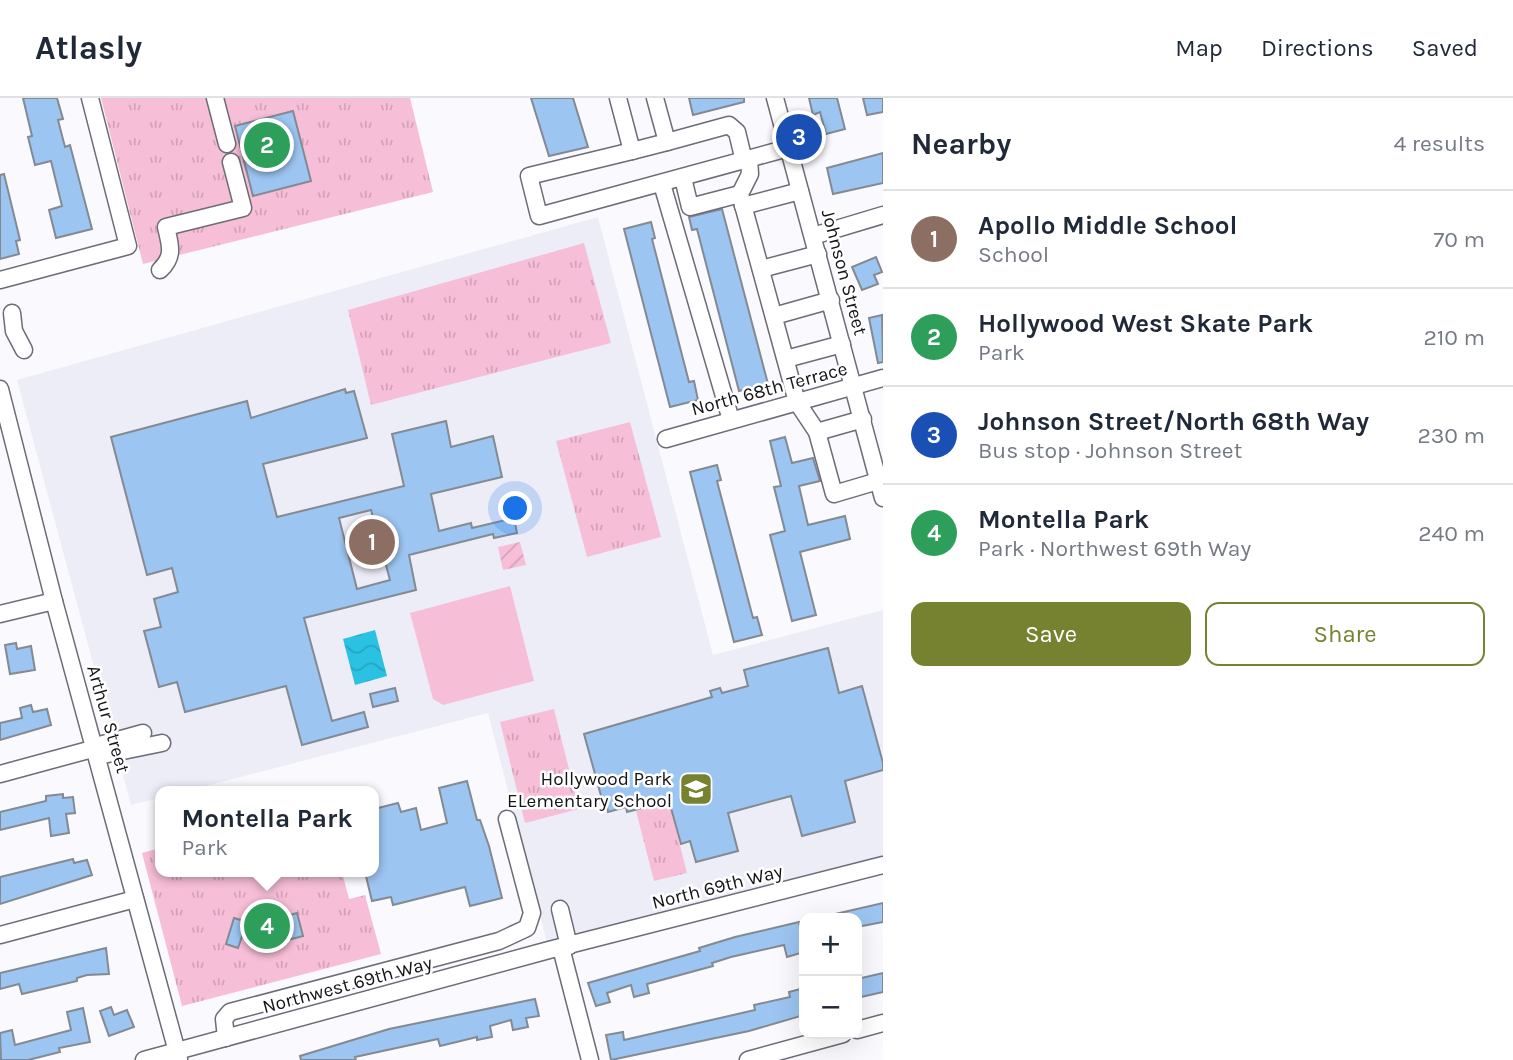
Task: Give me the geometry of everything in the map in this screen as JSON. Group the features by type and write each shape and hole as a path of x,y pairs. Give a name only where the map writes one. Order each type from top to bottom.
{"street":[{"path":"0,280 128,246 90,98"},
{"path":"215,98 227,144"},
{"path":"618,98 632,151"},
{"path":"655,98 667,142"},
{"name":"Johnson Street","path":"775,98 883,498"},
{"path":"788,148 746,160 662,184 539,216 529,176 729,125 737,132 746,160 750,174 742,200 797,402 817,432 834,494 878,481"},
{"path":"160,270 172,253 166,227 243,208 231,162"},
{"path":"683,178 690,207 800,191"},
{"path":"662,184 731,420"},
{"path":"813,236 883,215"},
{"path":"761,269 818,254"},
{"path":"774,316 831,300"},
{"path":"12,313 14,331 24,350"},
{"path":"786,359 842,344"},
{"name":"North 68th Terrace","path":"666,439 883,378"},
{"name":"Arthur Street","path":"0,389 7,445 97,750 178,1056"},
{"path":"817,432 863,419"},
{"path":"0,614 54,601"},
{"path":"0,774 97,750 143,733"},
{"path":"97,750 162,743"},
{"path":"226,1038 224,1018 230,1012 499,941 527,928 531,913 507,819"},
{"name":"North 69th Way","path":"565,947 883,865"},
{"path":"0,935 135,899"},
{"path":"560,909 565,947 590,1060"},
{"path":"499,941 505,963"},
{"name":"Northwest 69th Way","path":"144,1060 178,1056 226,1038 565,947"},
{"path":"862,1029 883,1023"},
{"path":"748,1060 825,1039"}],"shaded area":[{"path":"598,217 713,655 883,610 883,865 549,950 488,713 205,786 155,786 155,799 131,805 17,380"}],"green space":[{"path":"101,98 410,98 433,192 143,264"},
{"path":"584,243 611,343 371,405 348,310"},
{"path":"630,422 661,537 587,557 556,441"},
{"path":"520,542 526,565 503,570 498,547"},
{"path":"510,586 534,681 443,705 433,699 410,613"},
{"path":"554,709 579,809 525,823 500,722"},
{"path":"669,802 687,873 654,881 636,811"},
{"path":"155,849 155,877 343,877 349,899 365,895 381,954 182,1006 142,853"}],"water":[{"path":"375,630 387,676 355,685 343,639"}],"building":[{"path":"23,98 57,98 63,119 58,120 65,147 70,145 92,229 56,238 49,210 62,206 51,161 35,165 28,137 32,136"},
{"path":"531,98 573,98 588,147 549,156"},
{"path":"689,98 744,98 744,102 693,115"},
{"path":"809,98 837,98 845,129 826,134 820,112 813,115"},
{"path":"863,98 883,98 883,112 867,115"},
{"path":"293,111 311,181 253,196 235,126"},
{"path":"883,153 883,183 833,194 827,168"},
{"path":"4,174 20,240 16,241 19,254 0,259 0,175"},
{"path":"722,209 768,384 739,391 697,229 692,230 689,217"},
{"path":"651,222 655,238 652,239 689,382 694,381 698,400 670,407 624,229"},
{"path":"876,257 882,272 874,275 878,284 862,290 852,267"},
{"path":"882,315 883,362 878,363 869,318"},
{"path":"345,389 346,393 354,391 367,438 263,464 277,517 404,486 392,434 446,421 451,447 493,436 502,477 431,494 439,531 471,523 472,528 514,518 517,533 494,538 493,534 409,555 416,590 304,618 332,721 364,712 368,727 302,745 286,686 185,712 177,682 159,687 144,631 161,627 154,599 178,592 172,568 147,575 111,437 247,401 251,418","holes":["371,510 390,580 357,589 339,518"]},
{"path":"785,437 792,463 813,458 820,481 799,486 808,525 845,516 850,539 800,552 816,615 792,621 770,535 785,531 774,487 781,486 770,441"},
{"path":"717,465 721,480 717,481 753,618 757,617 762,635 734,642 690,472"},
{"path":"16,643 17,649 31,646 35,670 10,674 5,645"},
{"path":"828,648 839,693 862,686 883,763 883,770 845,781 855,822 802,836 791,796 728,813 738,851 696,862 690,841 681,844 669,801 627,812 626,807 608,812 606,802 603,803 584,734 712,697 710,691 720,688 722,693 748,686 744,670"},
{"path":"395,688 398,701 373,707 370,694"},
{"path":"31,705 33,712 47,709 51,725 0,740 0,723 22,718 20,708"},
{"path":"467,781 477,820 480,820 489,846 502,898 470,906 465,887 393,905 391,897 372,901 366,877 379,877 379,808 398,803 401,812 416,808 421,830 447,823 439,788"},
{"path":"63,794 63,798 73,797 75,813 66,814 69,833 51,836 49,818 0,830 0,812 46,801 46,796"},
{"path":"73,859 74,863 87,860 92,875 0,904 0,877"},
{"path":"883,903 883,922 862,926 862,913 839,913"},
{"path":"297,913 303,936 280,942 275,919"},
{"path":"234,918 247,922 238,948 226,944"},
{"path":"799,922 799,953 787,957 784,945 731,957 712,963 713,966 647,984 649,993 634,997 631,985 607,993 610,1002 596,1006 588,983 700,951 699,948"},
{"path":"106,948 109,974 87,975 77,978 77,981 22,994 19,984 0,989 0,973"},
{"path":"883,973 883,992 862,997 862,978"},
{"path":"799,989 799,1016 749,1031 611,1060 606,1035 623,1032 624,1040 755,1010 754,1005 790,997 789,992"},
{"path":"535,999 539,1016 526,1018 528,1027 513,1030 511,1020 490,1026 492,1037 477,1040 477,1037 440,1046 438,1039 355,1057 356,1060 301,1060 300,1056 389,1029"},
{"path":"111,1007 114,1015 127,1010 134,1027 109,1036 100,1011"},
{"path":"83,1008 90,1042 59,1048 60,1052 28,1060 1,1060 0,1033 12,1030 15,1045 71,1030 67,1012"}],"place":[{"name":"Johnson Street/North 68th Way","path":"799,137"},
{"name":"Hollywood West Skate Park","path":"267,145"},
{"name":"Apollo Middle School","path":"372,542"},
{"name":"Hollywood Park ELementary School","path":"696,789"},
{"name":"Montella Park","path":"267,926"}]}
